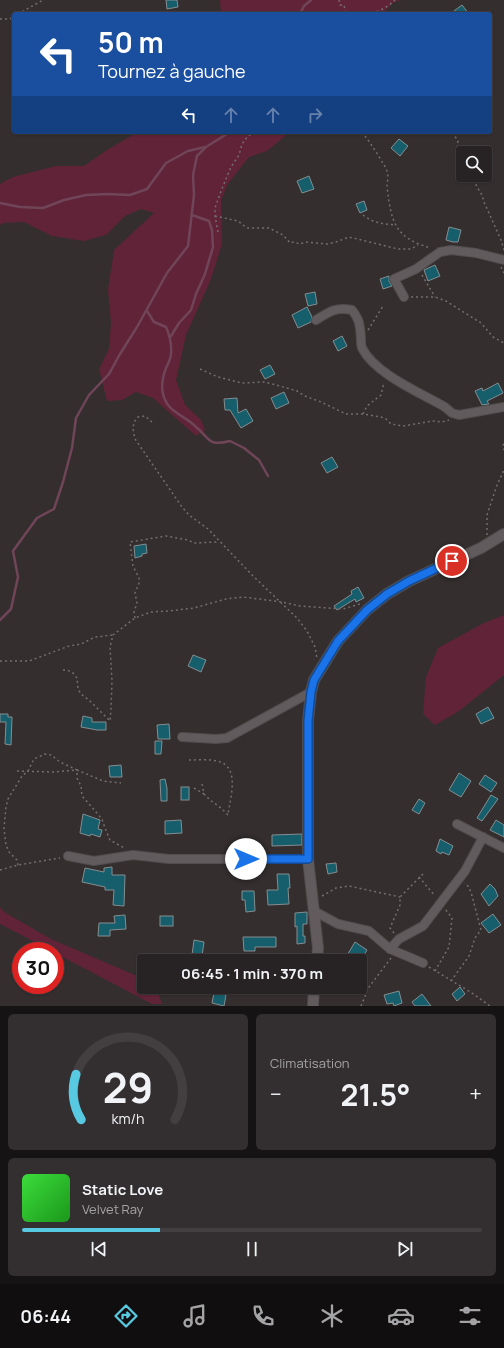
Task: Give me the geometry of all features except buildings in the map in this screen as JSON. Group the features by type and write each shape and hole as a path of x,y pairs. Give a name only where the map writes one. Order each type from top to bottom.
{"street":[{"path":"404,297 394,279 416,269 440,252 450,250 476,253 504,260"},
{"path":"316,320 327,312 337,309 352,310 359,319 361,347 370,358 386,373 445,407 452,413 459,415 504,407"},
{"path":"318,954 308,859 308,721 311,692 314,680 338,641 367,610 387,594 409,581 487,545 504,534"},
{"path":"182,737 216,739 227,738 311,692"},
{"path":"457,824 504,848"},
{"path":"393,950 399,939 423,926 441,904 466,871 483,837"},
{"path":"68,856 94,861 133,856 169,859 308,859"},
{"path":"313,906 338,924 369,931 393,950 423,963"},
{"path":"313,1006 314,994"}],"path":[{"path":"21,12 42,0"},
{"path":"339,0 340,5 344,5 346,12"},
{"path":"377,12 395,0"},
{"path":"0,19 10,19 12,18"},
{"path":"218,232 215,208 231,167 239,155 242,144 251,134"},
{"path":"364,134 388,172 387,185 396,225 404,237 418,245 440,252"},
{"path":"454,134 458,140 456,146"},
{"path":"475,182 482,195 504,250"},
{"path":"363,215 376,222 396,225"},
{"path":"215,216 238,221 247,228 269,228 282,235 290,243 294,242 300,244 306,242 327,244 349,237 398,249 410,249 418,245"},
{"path":"416,269 425,280 435,298"},
{"path":"404,297 435,298 446,301 481,323 493,336 504,343"},
{"path":"361,342 383,306"},
{"path":"200,369 218,377 242,383 264,382 287,388 297,391 346,414 363,414 381,417 391,424 403,426 425,422 442,422 459,415"},
{"path":"363,414 367,406 381,395 386,373"},
{"path":"152,422 145,416 138,417 134,422 133,429 135,439 189,515 208,529 258,581 282,602 308,631 315,647 319,670"},
{"path":"504,444 504,450"},
{"path":"487,545 487,515 497,485 504,470"},
{"path":"135,618 134,612 137,603 135,594 139,583 139,578 133,566 130,542 166,536 194,542 218,541"},
{"path":"0,661 29,661 68,646 81,644 95,637 113,635 135,618 151,612 169,612 194,608 226,599 243,597 300,606 343,609 364,604"},
{"path":"63,670 73,673 77,678 78,688 81,694 110,721 112,681 110,647 113,635"},
{"path":"18,865 17,860 9,852 6,845 4,835 6,807 8,798 22,776 28,771 34,759 45,754 51,755 60,762 103,781 121,783"},
{"path":"189,760 215,760 226,765 232,774 228,815 204,794 194,788"},
{"path":"18,771 53,772 77,770"},
{"path":"77,770 77,778 81,786 82,796 102,819 110,840 122,846 133,856"},
{"path":"202,784 204,794"},
{"path":"0,870 18,865 68,856"},
{"path":"399,939 390,928 400,905 400,897 424,873"},
{"path":"420,877 452,918 449,947 435,970"},
{"path":"451,980 469,956 475,938 481,930 471,892 468,886 459,880"},
{"path":"313,906 336,888 349,886 400,897"},
{"path":"361,1006 369,987 393,950"},
{"path":"423,963 490,1006"}],"shaded area":[{"path":"220,0 400,0 393,3 384,12 221,12"},
{"path":"288,134 267,151 249,157 227,185 221,201 222,244 211,279 186,335 176,380 185,405 201,420 205,430 196,436 153,398 136,392 122,400 107,401 99,369 109,349 111,323 108,290 114,250 154,213 141,209 125,216 106,235 84,241 52,236 24,222 3,223 0,225 0,184 13,177 56,166 84,166 107,150 133,135"},
{"path":"504,615 504,675 459,711 435,725 423,714 426,677 438,648 482,624"},
{"path":"0,907 4,912 58,942 35,942 0,924"},
{"path":"64,945 137,976 137,994 158,994 162,1004 152,1004 64,958"}],"waterway":[{"path":"301,12 304,6 311,0"},
{"path":"0,620 11,609 18,577 13,551 37,518 54,509 72,448 76,418 89,395 109,374 167,273 188,246 194,195 193,175 197,156 206,147 227,134"},
{"path":"0,203 20,207 43,208 64,200 86,195 130,195 147,189 166,163 188,151 205,147"},
{"path":"171,336 179,323 191,310 205,274 213,247 212,230 209,221 192,215"},
{"path":"147,311 154,322 166,327 169,334 171,356 164,373 162,383 165,401 174,411 192,423 213,442 223,443 230,441 244,448 259,460 268,476"}],"route":[{"path":"246,859 308,859 308,721 311,692 314,680 338,641 367,610 387,594 409,581 452,561"}]}
